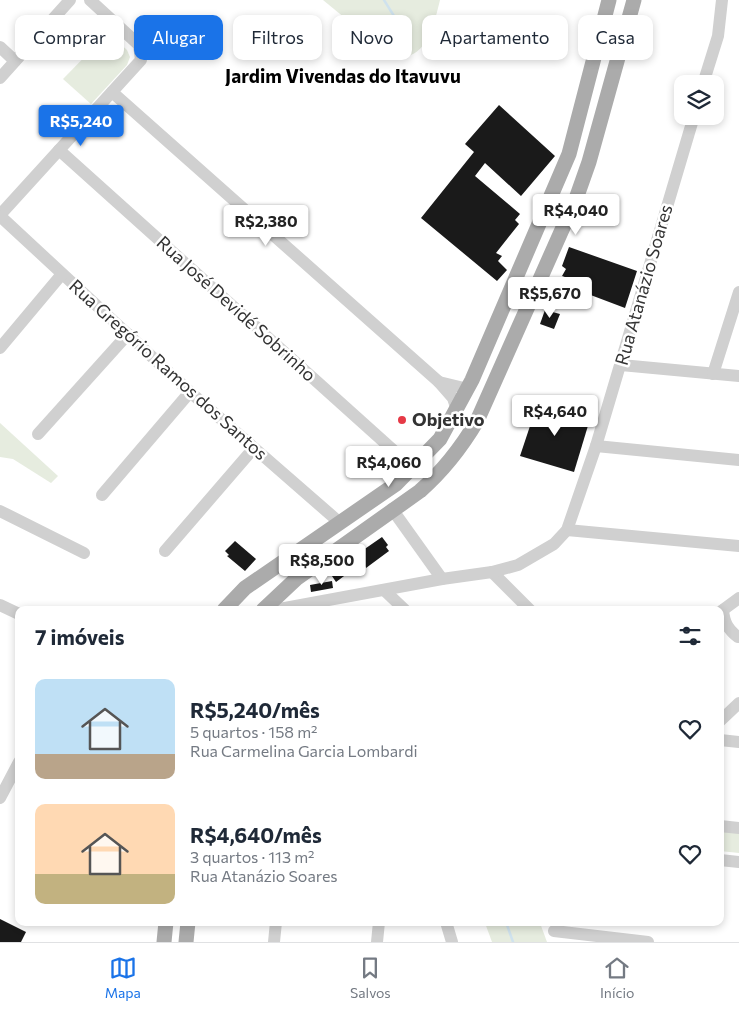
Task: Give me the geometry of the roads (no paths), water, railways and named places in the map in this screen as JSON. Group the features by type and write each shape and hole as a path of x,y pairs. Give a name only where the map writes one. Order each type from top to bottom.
{"main road":[{"path":"228,606 245,588 396,484 440,439 468,389 569,154 609,0"},
{"path":"267,606 296,579 437,476 460,450 477,421 577,196 589,162 634,0"},
{"path":"371,500 382,501 392,509"},
{"path":"164,942 166,926"},
{"path":"186,942 188,926"}],"street":[{"path":"0,78 70,0"},
{"path":"0,215 141,60 139,45 90,0"},
{"path":"707,75 718,36 722,0"},
{"path":"0,47 15,61"},
{"path":"112,92 439,382 453,398 457,410"},
{"name":"Rua Atanázio Soares","path":"296,606 442,579 492,572 518,565 554,544 567,530 621,365 691,125"},
{"name":"Rua José Devidé Sobrinho","path":"59,150 413,468"},
{"name":"Rua Gregório Ramos dos Santos","path":"0,215 190,392 339,522"},
{"path":"0,348 62,274"},
{"path":"713,374 738,297"},
{"path":"38,434 128,334"},
{"path":"621,365 739,376"},
{"path":"439,382 468,389"},
{"path":"102,495 190,392"},
{"path":"596,446 739,460"},
{"path":"165,552 254,448"},
{"path":"392,509 442,579"},
{"path":"0,511 84,553"},
{"path":"567,530 739,546"},
{"path":"492,572 526,606"},
{"path":"384,590 401,606"},
{"path":"724,609 739,598"},
{"path":"0,605 15,612"},
{"path":"724,620 732,632 739,637"},
{"path":"724,636 739,637"},
{"path":"724,717 739,703"},
{"path":"724,740 739,742"},
{"path":"0,798 15,770"},
{"path":"724,826 739,828"},
{"path":"724,860 739,862"},
{"path":"274,942 276,926"},
{"path":"377,942 379,926"},
{"path":"447,926 452,942"},
{"path":"554,932 648,942"}],"waterway":[{"path":"384,0 393,15"},
{"path":"507,926 513,942"}],"place":[{"name":"Objetivo","path":"402,420"}],"district":[{"name":"Jardim Vivendas do Itavuvu","path":"343,76"}]}
